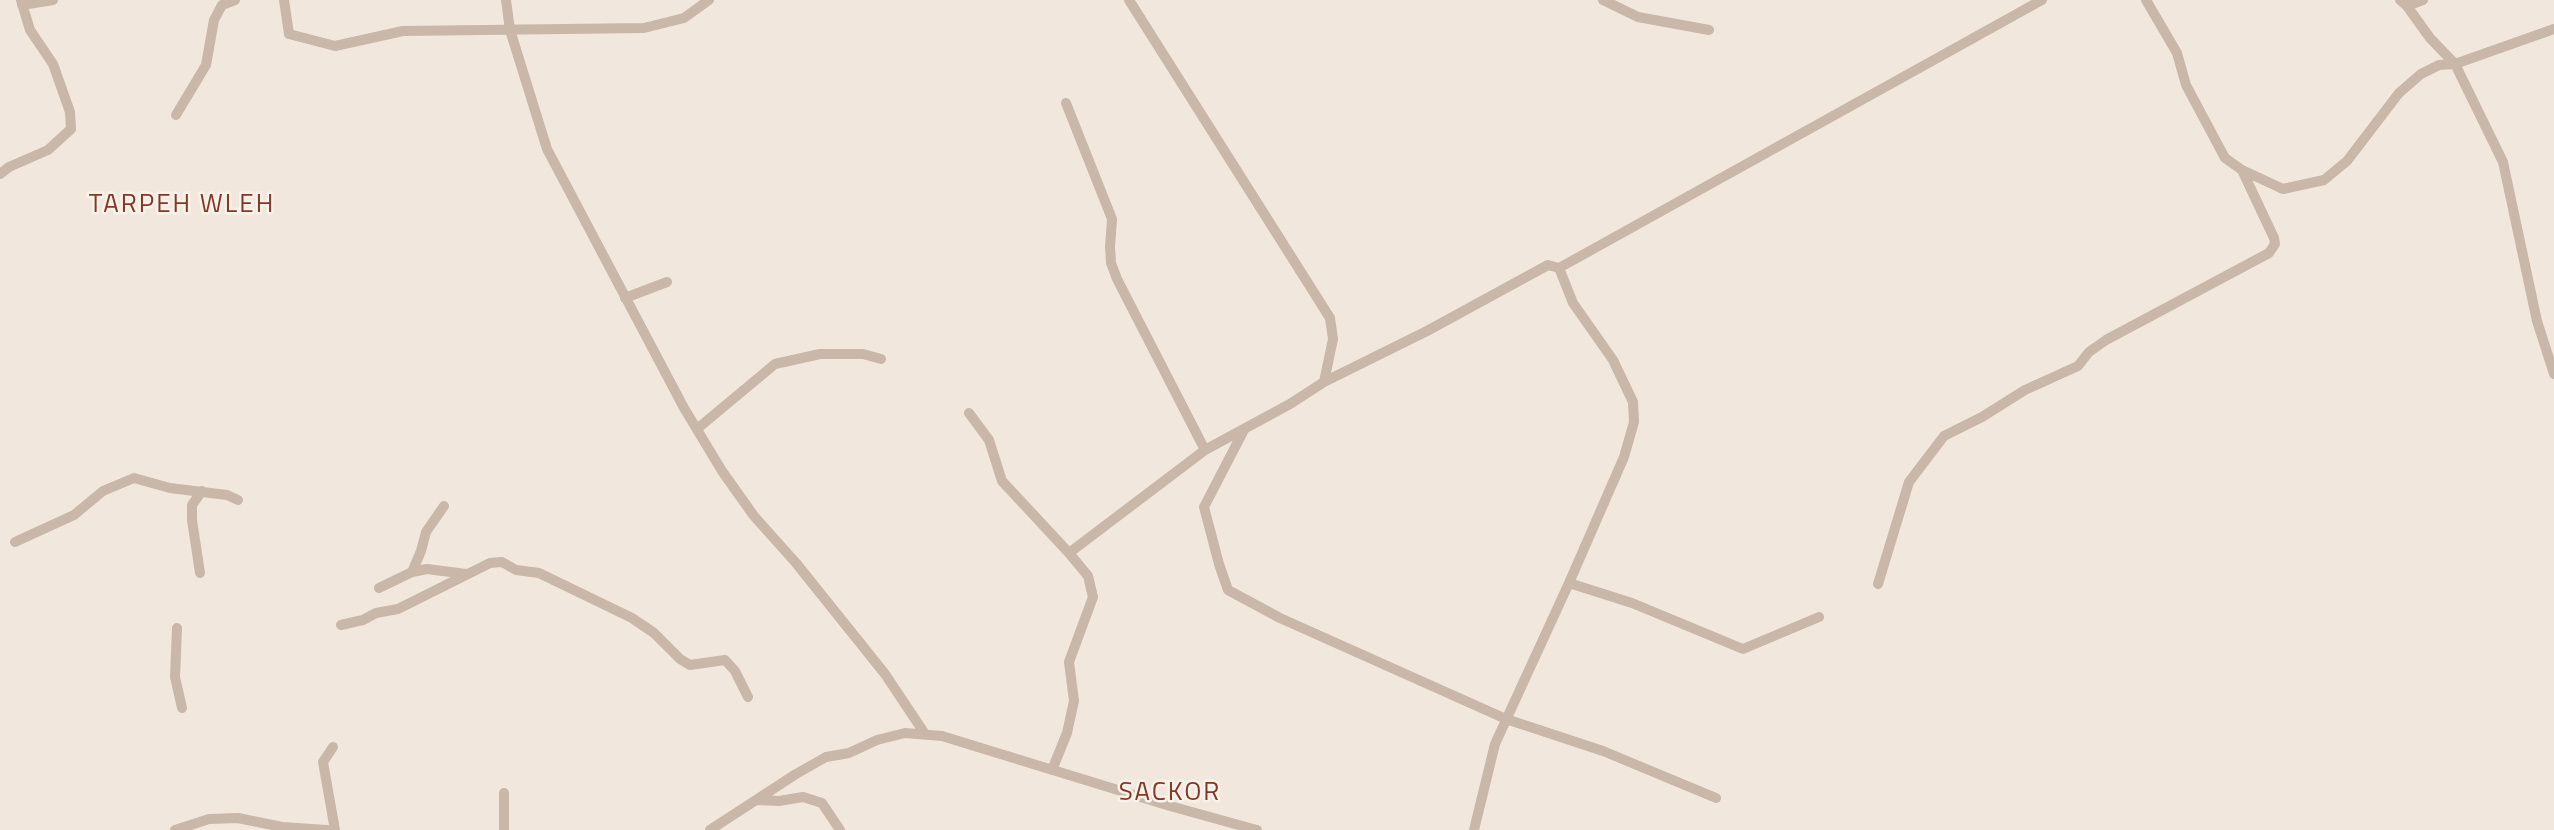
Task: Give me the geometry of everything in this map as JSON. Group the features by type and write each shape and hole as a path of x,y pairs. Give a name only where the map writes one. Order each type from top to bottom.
{"street":[{"path":"0,174 9,166 48,149 71,129 70,112 53,64 30,30 21,2 53,0"},
{"path":"176,115 206,65 214,20 222,5 235,0"},
{"path":"284,0 289,34 335,46 404,31 644,28 684,18 709,0"},
{"path":"506,0 510,30 547,149 697,429 722,471 754,516 796,563 885,674 925,734"},
{"path":"1129,0 1331,318 1333,339 1324,382"},
{"path":"1603,0 1638,17 1709,30"},
{"path":"1069,553 1205,450 1290,404 1324,382 1427,331 1548,265 1559,268 1806,125 2042,0"},
{"path":"2146,0 2177,53 2186,85 2225,158 2242,170 2283,189 2323,180 2347,161 2399,93 2421,74 2439,65 2455,64 2554,29"},
{"path":"2423,0 2403,3 2430,38 2455,64 2504,162 2537,321 2554,374"},
{"path":"1066,103 1112,219 1111,263 1117,279 1205,450"},
{"path":"1878,584 1909,482 1944,436 1982,417 2025,390 2078,366 2089,352 2106,340 2269,253 2275,244 2274,238 2242,170"},
{"path":"1474,830 1495,744 1624,457 1634,422 1633,401 1613,360 1573,303 1559,268"},
{"path":"625,298 667,282"},
{"path":"697,429 775,364 820,354 863,354 881,359"},
{"path":"969,413 989,440 1002,481 1088,576 1093,597 1069,662 1074,701 1067,733 1052,770"},
{"path":"1245,428 1204,508 1228,590 1280,618 1506,719 1603,751 1716,798"},
{"path":"15,541 74,515 103,491 134,478 170,488 227,495 238,500"},
{"path":"200,573 192,505 202,491"},
{"path":"412,572 426,531 444,506"},
{"path":"341,625 398,609 490,563 502,562 516,570 539,573 632,618 654,633 690,666 725,660 735,671 748,696"},
{"path":"379,588 412,572 426,569 468,575"},
{"path":"1569,583 1632,603 1743,649 1819,617"},
{"path":"177,628 174,677 183,708"},
{"path":"710,830 825,757 849,753 877,740 905,733 942,736 1257,830"},
{"path":"333,747 323,762 335,830"},
{"path":"504,793 504,830"},
{"path":"756,800 779,801 803,797 822,803 840,830"},
{"path":"175,830 209,819 238,818 282,827 327,830"}],"district":[{"name":"TARPEH WLEH","path":"182,206"},
{"name":"SACKOR","path":"1170,794"}]}
